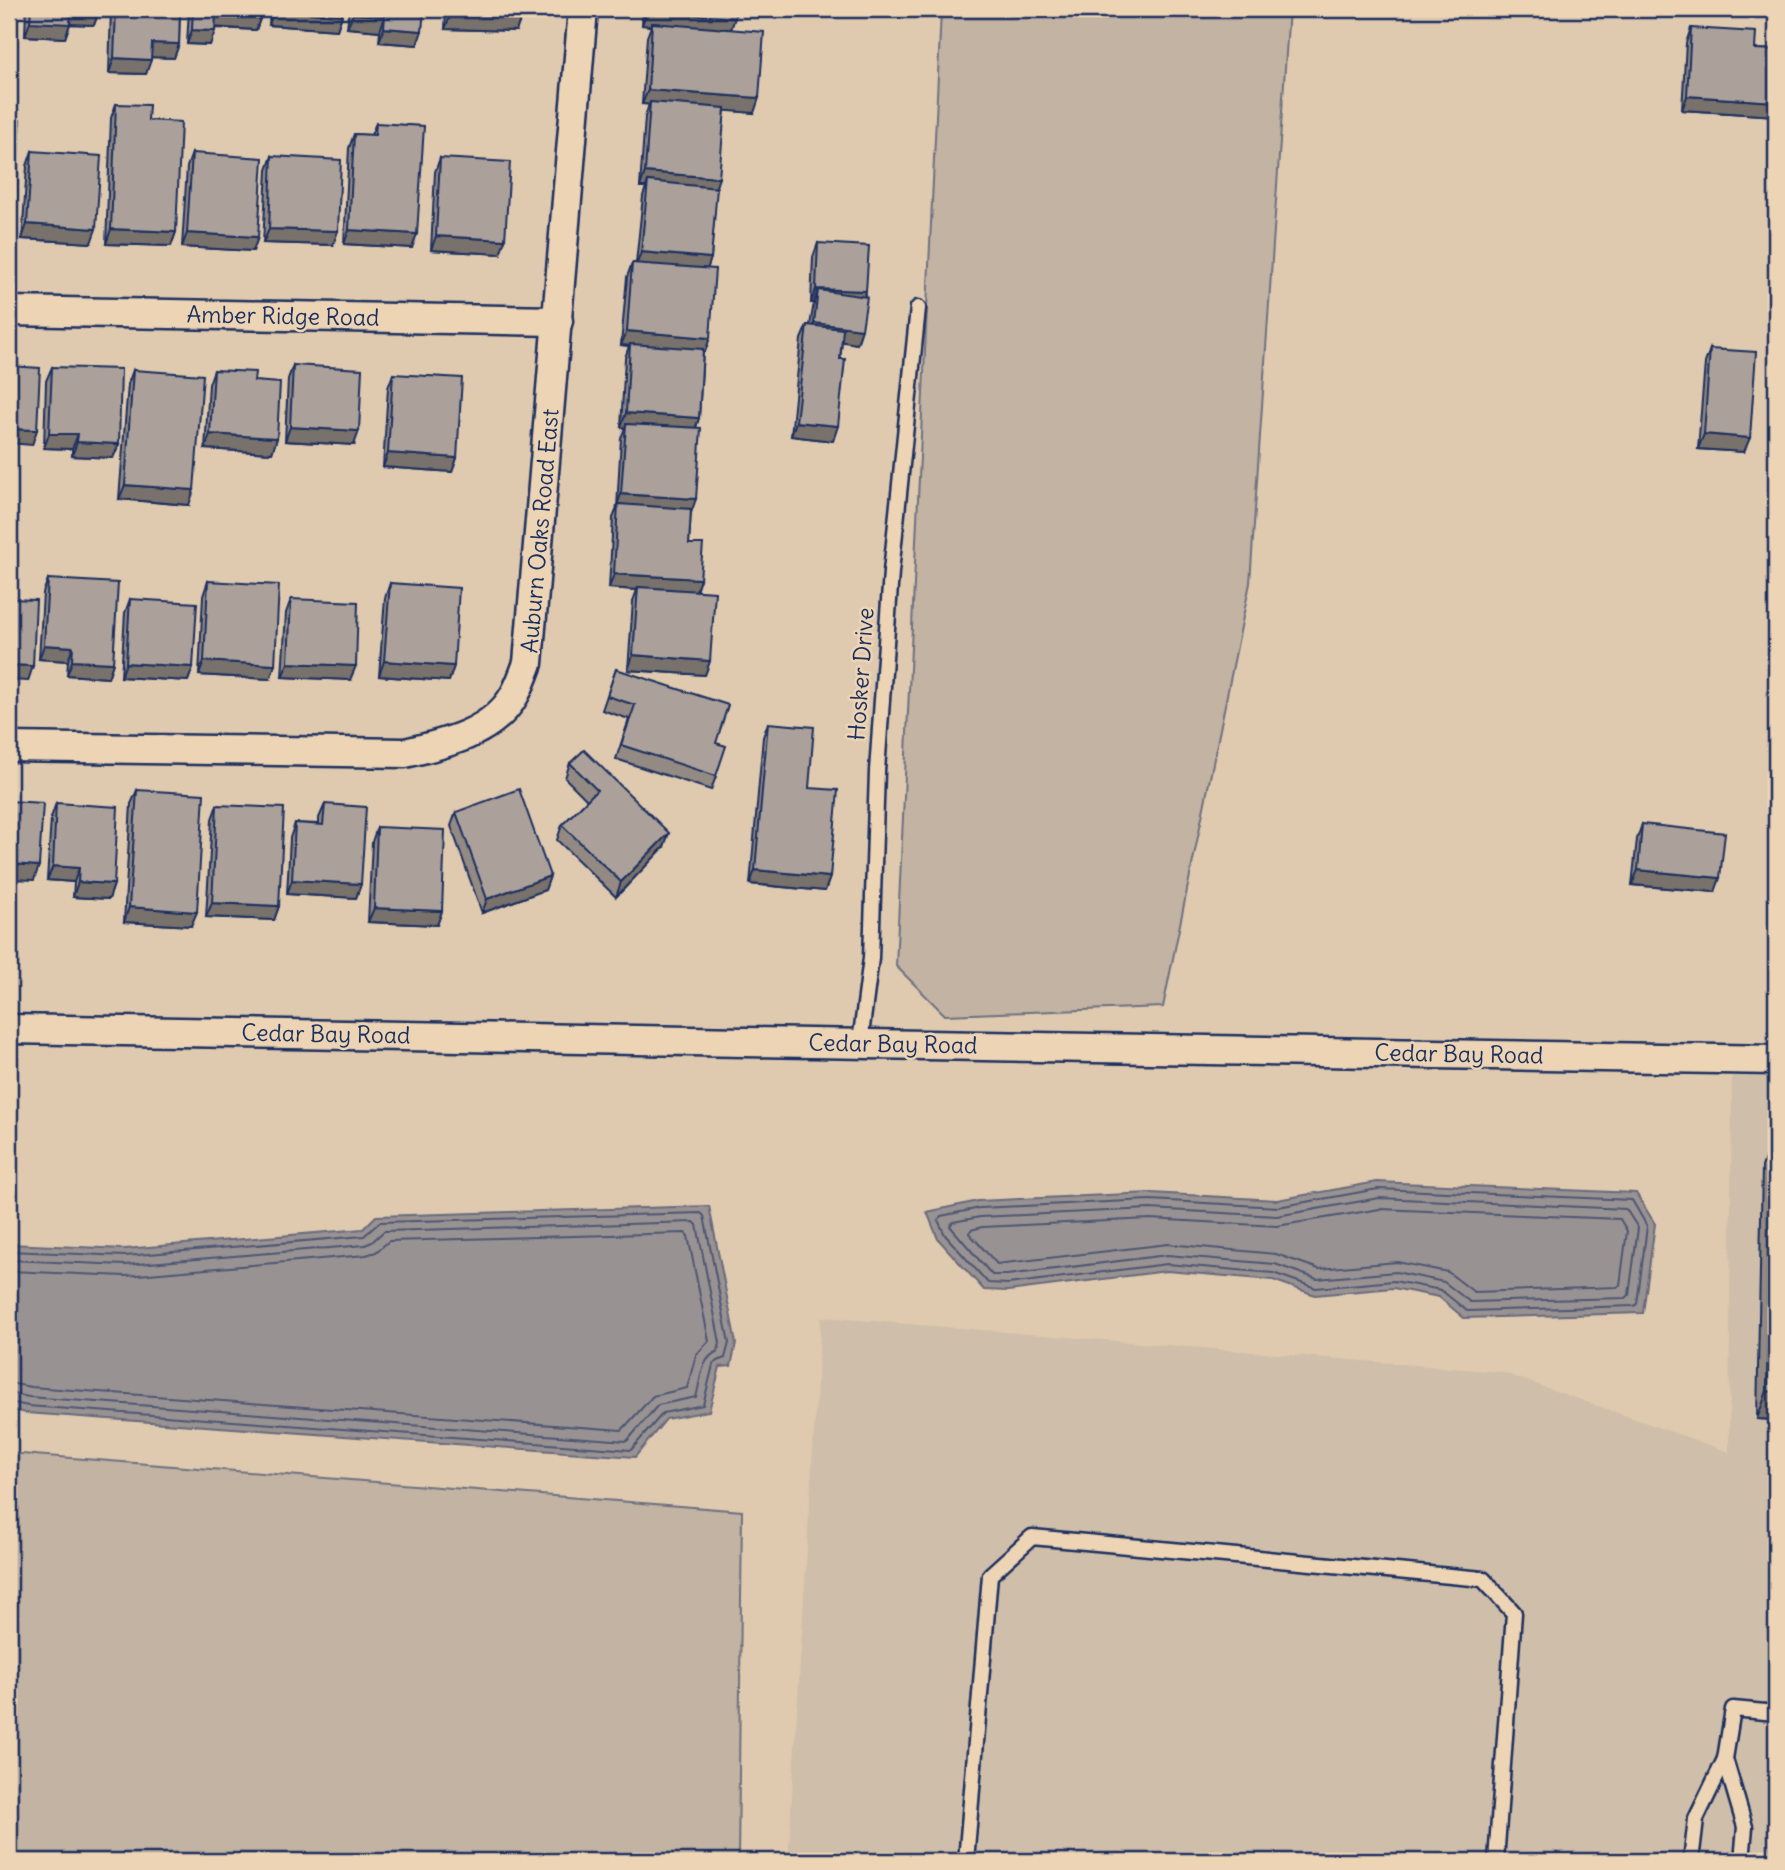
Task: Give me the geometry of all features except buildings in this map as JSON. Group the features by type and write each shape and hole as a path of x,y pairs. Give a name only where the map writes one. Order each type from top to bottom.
{"street":[{"name":"Auburn Oaks Road East","path":"9,747 405,753 447,743 485,726 514,697 528,663 583,9"},
{"name":"Amber Ridge Road","path":"9,311 558,321"},
{"name":"Cedar Bay Road","path":"9,1029 1776,1060"}],"lane":[{"name":"Hosker Drive","path":"860,1043 872,958 877,771 891,572 918,308"},
{"path":"966,1861 990,1575 1032,1536 1483,1579 1514,1613 1496,1861"},
{"path":"1691,1861 1696,1819 1725,1759 1733,1709 1776,1713"},
{"path":"1725,1759 1745,1827 1742,1861"}],"shaded area":[{"path":"900,9 1289,9 1250,583 1163,1007 945,1015 896,966 941,11"},
{"path":"1732,1076 1776,1076 1776,1861 788,1861 821,1317 1501,1372 1729,1452"},
{"path":"9,1453 742,1511 738,1861 9,1861"}],"water":[{"path":"1377,1182 1636,1193 1655,1224 1643,1313 1464,1318 1439,1297 1393,1288 1315,1295 1273,1280 1167,1271 1008,1291 984,1290 938,1239 927,1212 978,1201 1151,1193 1277,1200"},
{"path":"709,1206 736,1343 731,1366 720,1367 709,1411 666,1419 635,1457 26,1413 9,1409 9,1244 125,1249 363,1229 376,1216"}]}
